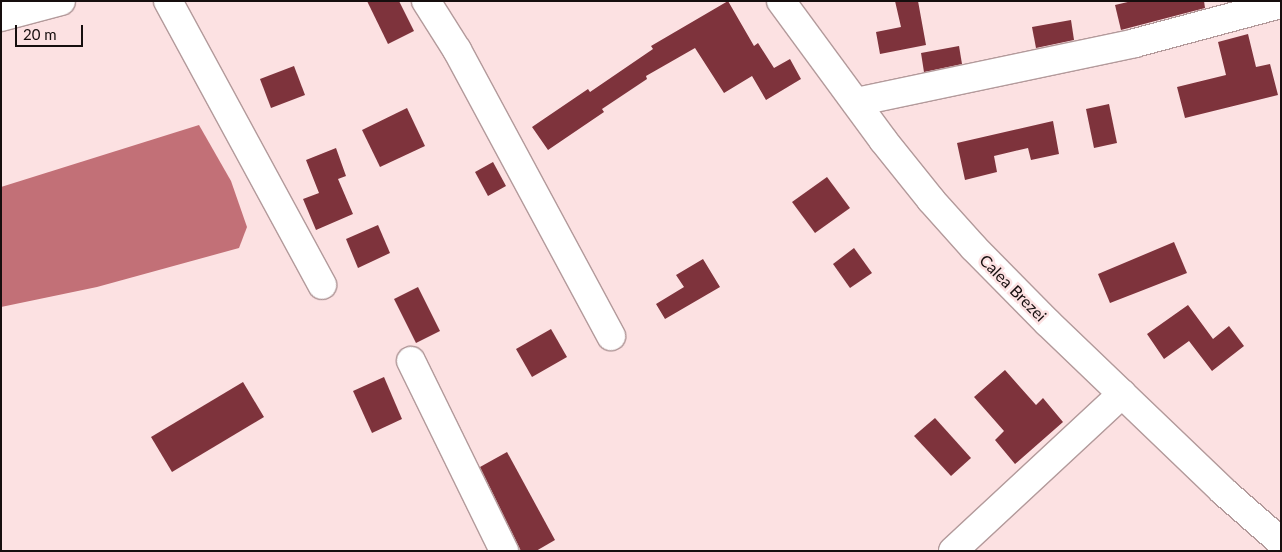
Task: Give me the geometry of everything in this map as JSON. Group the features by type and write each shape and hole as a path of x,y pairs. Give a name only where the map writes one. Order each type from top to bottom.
{"street":[{"path":"1,17 61,1"},
{"path":"168,1 322,285"},
{"path":"426,1 457,50 611,336"},
{"name":"Calea Brezei","path":"781,1 931,200 974,248 1047,322 1223,491 1281,542"},
{"path":"856,102 1135,43 1281,4"},
{"path":"411,361 504,551"},
{"path":"953,551 1122,394"}],"shaded area":[{"path":"199,125 231,181 247,227 239,248 97,287 1,307 1,187"}],"building":[{"path":"367,1 399,1 414,31 388,44"},
{"path":"728,1 754,46 758,43 774,68 790,59 801,79 766,100 752,76 724,93 695,48 646,76 647,79 602,109 604,112 548,150 532,127 588,89 590,92 653,49 651,46"},
{"path":"895,1 918,1 926,45 880,54 876,32 901,27"},
{"path":"1132,1 1204,1 1205,8 1121,30 1115,5"},
{"path":"1071,20 1074,40 1036,48 1032,27"},
{"path":"1248,34 1256,67 1270,64 1278,95 1185,118 1177,87 1226,75 1218,42"},
{"path":"959,46 962,64 924,72 921,53"},
{"path":"294,66 305,95 271,108 260,79"},
{"path":"1109,104 1117,143 1094,148 1086,109"},
{"path":"407,108 425,146 380,167 362,130"},
{"path":"1053,121 1059,154 1031,160 1028,148 994,156 997,172 965,180 957,143"},
{"path":"336,148 346,176 338,179 353,214 316,230 303,199 319,193 306,160"},
{"path":"493,162 506,186 488,196 475,172"},
{"path":"827,177 850,208 815,233 792,202"},
{"path":"378,225 390,253 358,268 346,239"},
{"path":"1174,242 1187,273 1110,303 1098,274"},
{"path":"854,248 872,273 850,288 833,264"},
{"path":"703,259 720,287 665,319 656,304 684,287 676,275"},
{"path":"418,287 440,331 416,343 394,299"},
{"path":"1188,305 1213,339 1229,326 1244,346 1212,371 1189,341 1164,359 1147,334"},
{"path":"551,329 567,357 532,377 516,349"},
{"path":"1005,370 1036,405 1043,398 1063,422 1015,464 995,440 1004,431 974,397"},
{"path":"384,377 402,419 372,433 353,391"},
{"path":"243,382 264,417 172,472 151,437"},
{"path":"935,418 971,458 951,476 914,436"},
{"path":"507,452 555,540 536,551 521,551 480,467"}]}
